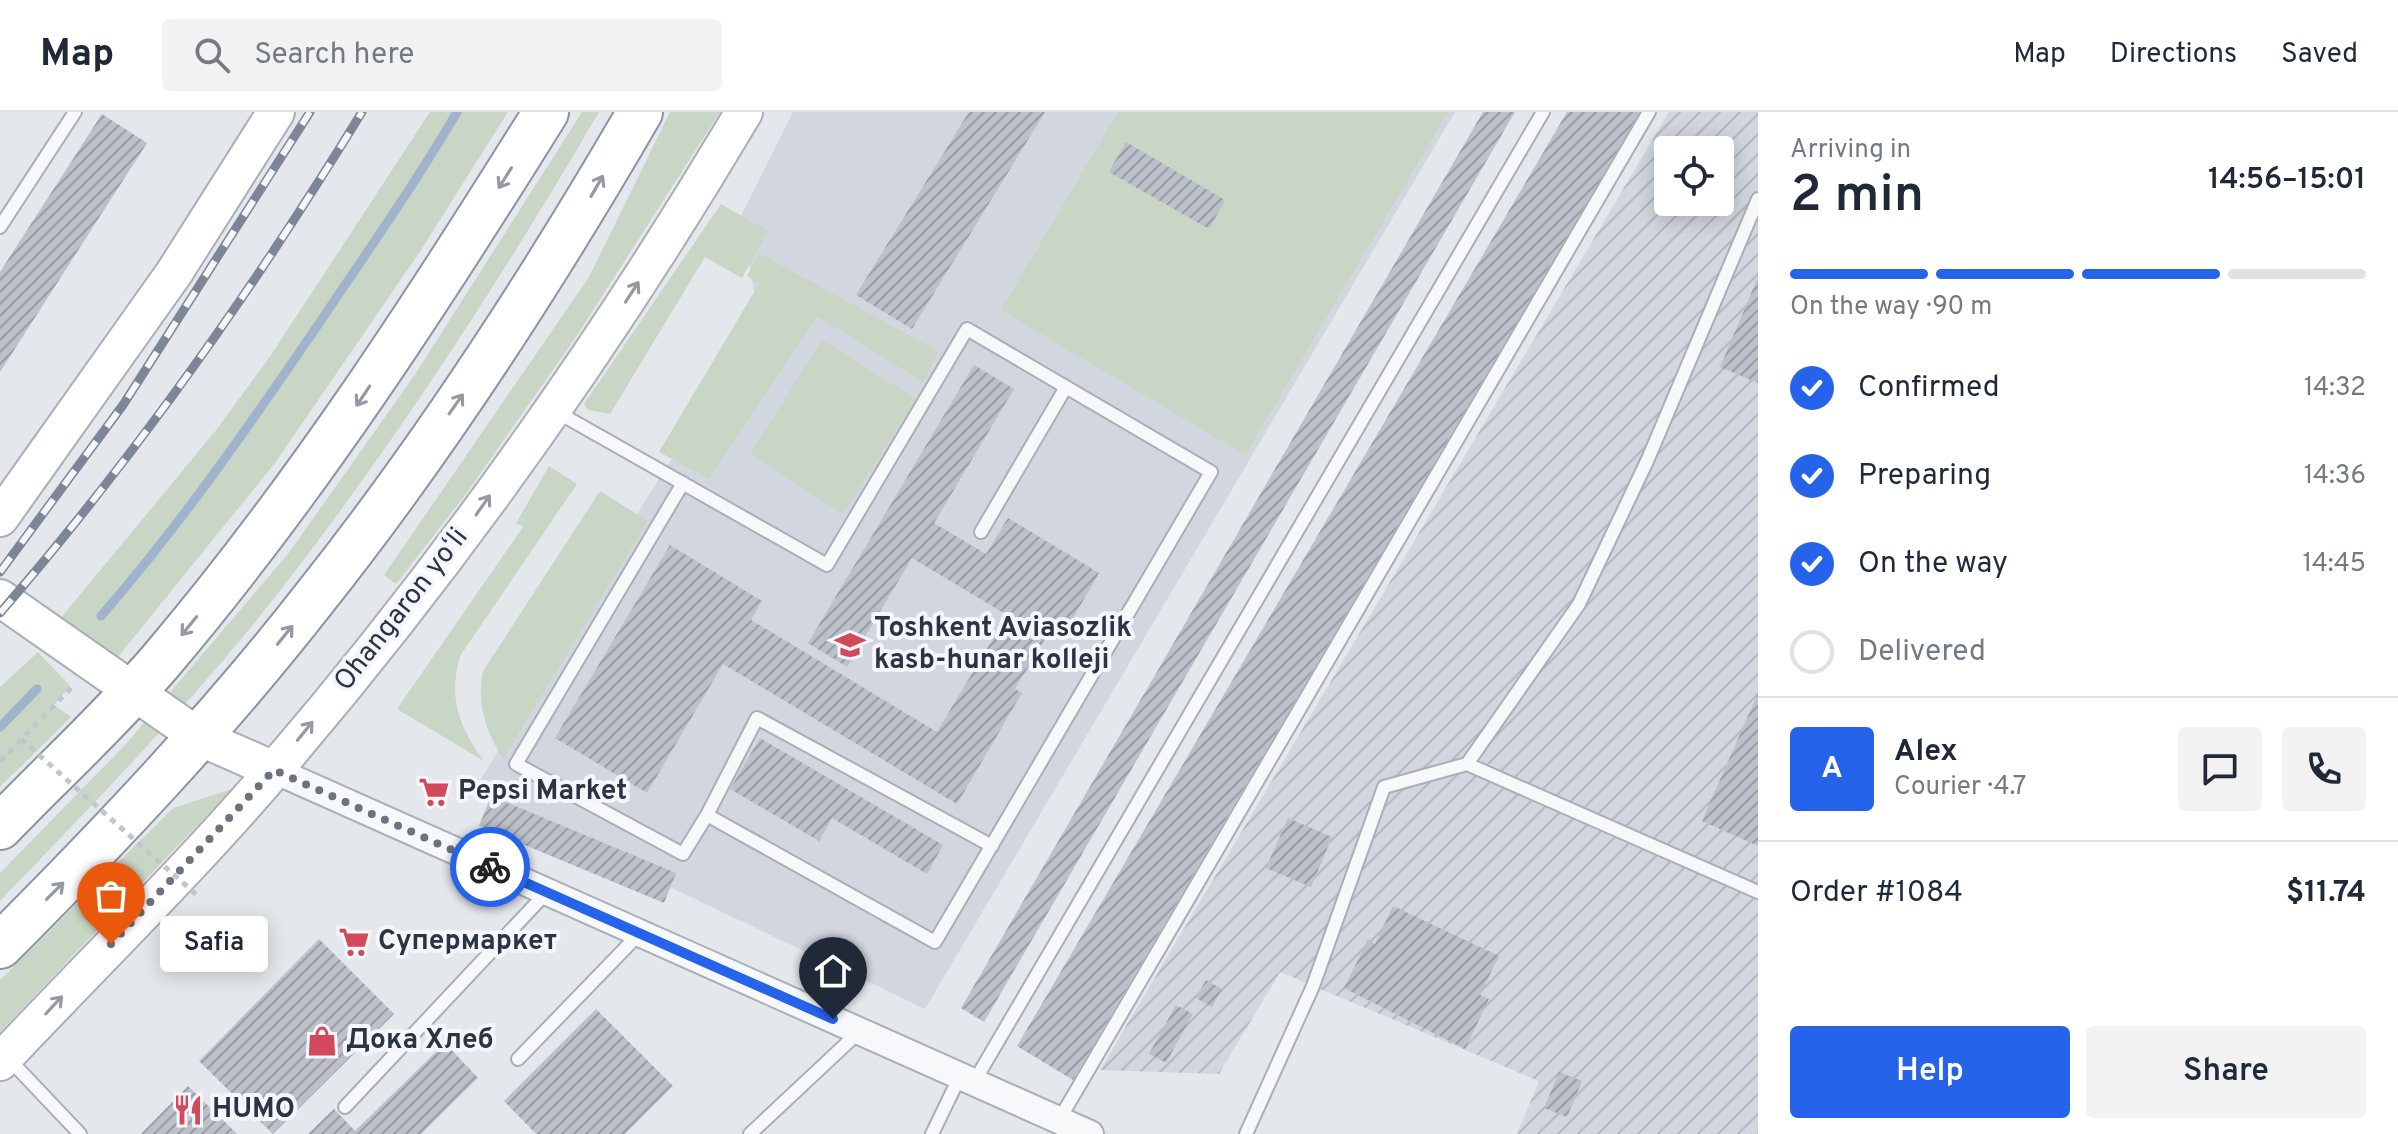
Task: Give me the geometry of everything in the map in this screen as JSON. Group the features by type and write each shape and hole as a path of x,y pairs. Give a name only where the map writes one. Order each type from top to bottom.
{"highway":[{"path":"0,827 132,692 278,515 350,416 447,271 546,112"},
{"path":"0,946 121,824 199,737 315,598 411,468 566,241 640,112"}],"main road":[{"name":"Ohangaron yoʻli","path":"3,1059 274,770 450,552 674,229 744,112"},
{"path":"0,518 174,273 268,115"},
{"path":"0,598 199,737 274,770"}],"street":[{"path":"274,770 1090,1134"}],"lane":[{"path":"0,227 75,112"},
{"path":"932,1134 1543,112"},
{"path":"1059,1120 1649,112"},
{"path":"1467,764 1579,604 1648,459 1758,199"},
{"path":"551,408 827,565 967,329 1211,472 935,942 707,815"},
{"path":"981,532 1066,387"},
{"path":"683,483 516,764 683,854 707,815 757,718 992,846"},
{"path":"1246,1134 1313,986 1384,787 1467,764 1758,892"},
{"path":"345,1107 547,892"},
{"path":"518,1059 640,933"},
{"path":"750,1134 860,1031"},
{"path":"3,1059 80,1134"}],"path":[{"path":"0,761 77,681"},
{"path":"62,697 73,708"},
{"path":"21,739 200,898"}],"shaded area":[{"name":"Toshkent Aviasozlik kasb-hunar kolleji","path":"793,112 1455,112 925,1009 473,793 647,498 759,320 741,216"},
{"path":"1669,112 1758,112 1758,1134 1517,1134 1539,1081 1280,972 1219,1074 1100,1070 1654,137 1654,216 1734,216 1734,136 1655,136"}],"green space":[{"path":"430,112 508,112 419,253 275,463 100,679 50,631 217,429 271,355"},
{"path":"582,112 599,112 457,342 342,509 267,607 194,694 0,901 0,873 125,745 288,554 414,376"},
{"path":"670,112 720,112 576,337 466,494 396,584 384,575 589,277"},
{"path":"1118,112 1448,112 1245,455 1001,310"},
{"path":"721,204 768,231 742,278 705,257 610,414 588,410 584,404"},
{"path":"759,253 938,351 923,382 817,316 709,479 659,452 759,284 747,276"},
{"path":"822,340 916,399 843,514 750,454"},
{"path":"549,466 577,484 460,656 455,686 458,712 468,736 484,761 397,709 523,527 516,523"},
{"path":"600,491 648,521 503,759 484,717 481,695 483,671"},
{"path":"38,652 70,686 54,705 71,717 0,787 0,687"},
{"path":"232,789 0,1032 0,980 173,808"}],"building":[{"path":"969,112 1045,112 912,329 856,295"},
{"path":"1483,112 1515,112 984,1022 961,1008"},
{"path":"1567,112 1640,112 1073,1080 1017,1046"},
{"path":"102,114 147,143 0,372 0,272"},
{"path":"1126,142 1225,200 1209,229 1109,172"},
{"path":"1758,277 1758,383 1720,367"},
{"path":"974,365 1014,389 934,523 986,554 1008,518 1099,573 1069,625 1057,619 1015,689 1022,693 957,804 723,664 647,793 555,738 670,545 762,601 751,620 937,732 1007,615 912,558 847,667 808,643"},
{"path":"1758,693 1758,846 1702,821"},
{"path":"760,738 943,845 927,874 832,818 819,841 730,789"},
{"path":"491,796 676,873 664,903 479,826"},
{"path":"1288,818 1332,837 1311,887 1266,868"},
{"path":"1393,906 1499,956 1480,995 1489,999 1465,1049 1344,988 1368,940 1375,944"},
{"path":"319,939 394,1014 273,1134 199,1061"},
{"path":"1206,980 1222,989 1212,1007 1196,998"},
{"path":"1176,1005 1193,1014 1166,1063 1149,1054"},
{"path":"596,1009 673,1086 625,1134 536,1134 504,1101"},
{"path":"445,1043 478,1078 421,1134 308,1134 334,1109 355,1131"},
{"path":"1559,1072 1582,1081 1567,1117 1544,1108"},
{"name":"HUMO","path":"188,1086 237,1134 141,1134"}],"waterway":[{"path":"101,616 160,545 242,435 390,218 457,112"},
{"path":"0,727 37,689"}],"railway":[{"path":"0,572 123,405 310,112"},
{"path":"0,613 98,494 191,370 236,307 362,112"}],"way so far":[{"path":"111,944 274,770 490,867"}],"place":[{"name":"Toshkent Aviasozlik kasb-hunar kolleji","path":"850,645"},
{"name":"Pepsi Market","path":"434,792"},
{"name":"Супермаркет","path":"354,942"},
{"name":"Safia","path":"111,944"},
{"name":"Дока Хлеб","path":"322,1041"},
{"name":"HUMO","path":"188,1110"}],"route":[{"path":"490,867 833,1019"}]}
